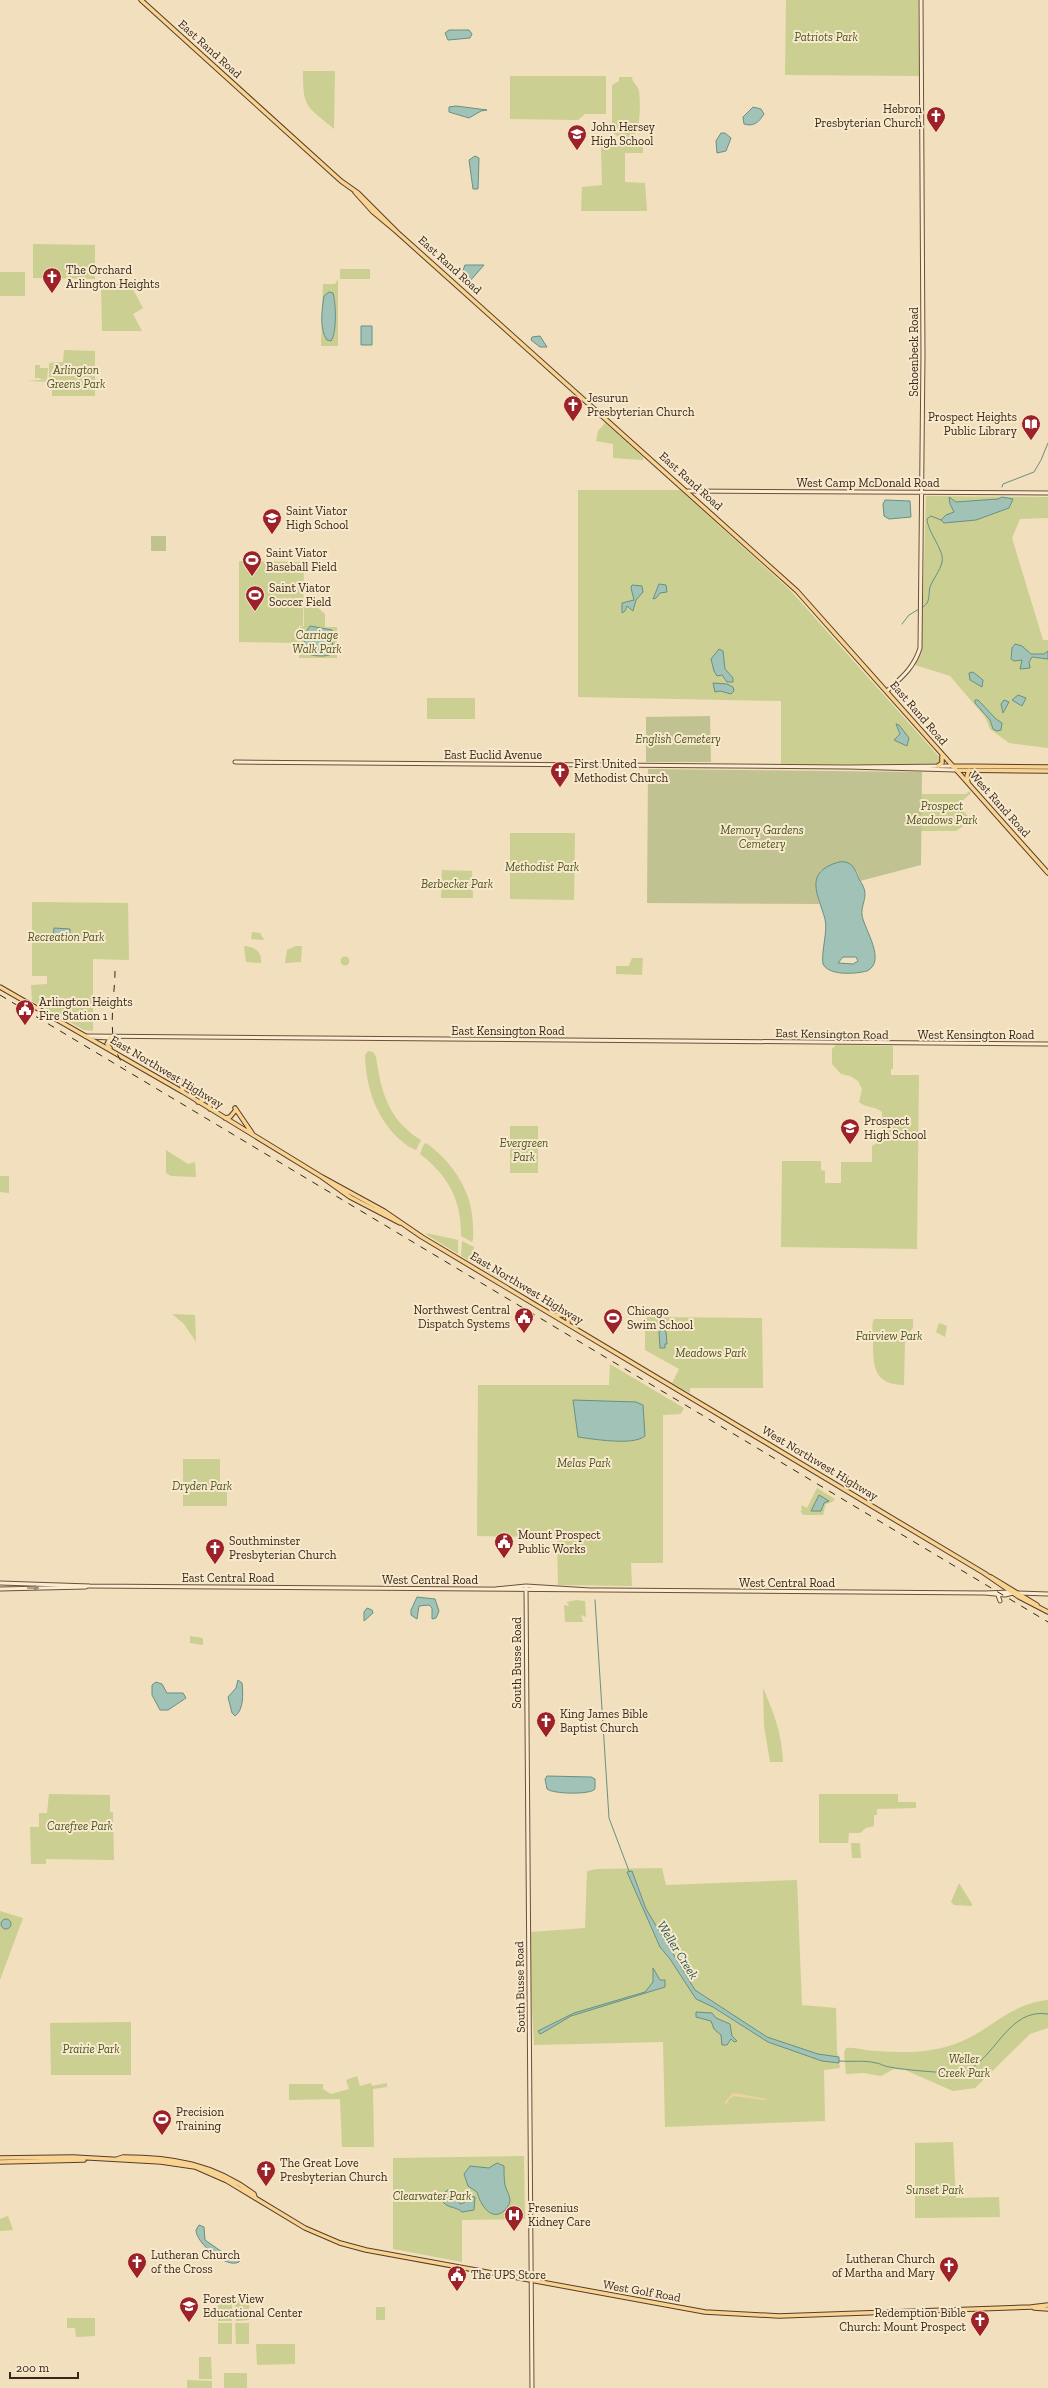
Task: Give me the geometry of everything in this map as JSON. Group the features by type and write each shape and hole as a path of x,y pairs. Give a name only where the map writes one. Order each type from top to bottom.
{"main road":[{"name":"East Rand Road","path":"141,0 355,192 373,212 688,491 797,591 952,766"},
{"name":"Schoenbeck Road","path":"887,691 911,668 916,661 920,648 923,355 921,0"},
{"name":"West Camp McDonald Road","path":"688,491 1048,493"},
{"path":"938,766 943,761 942,754"},
{"name":"East Euclid Avenue","path":"235,762 848,767 952,766"},
{"path":"952,766 1048,767"},
{"name":"West Rand Road","path":"952,766 1048,873"},
{"name":"East Euclid Avenue","path":"848,767 956,770"},
{"path":"956,770 1048,771"},
{"path":"968,784 967,776 970,770"},
{"name":"East Northwest Highway","path":"0,987 183,1092 322,1177 350,1197 393,1222 402,1224 643,1368"},
{"name":"East Kensington Road","path":"85,1036 97,1039 112,1037 904,1043"},
{"path":"110,1049 107,1044 112,1037"},
{"name":"West Kensington Road","path":"904,1043 1048,1044"},
{"path":"181,1081 183,1092"},
{"path":"198,1102 209,1098 210,1109"},
{"path":"224,1118 230,1116 235,1110 254,1135"},
{"path":"552,1315 568,1315 568,1324"},
{"name":"West Northwest Highway","path":"643,1368 987,1575 1020,1593 1048,1612"},
{"name":"West Northwest Highway","path":"987,1575 1002,1587 1040,1607"},
{"name":"East Central Road","path":"0,1583 90,1586 366,1588"},
{"name":"East Central Road","path":"0,1589 90,1586"},
{"name":"West Central Road","path":"494,1589 526,1586 590,1590"},
{"name":"South Busse Road","path":"526,1586 532,2388"},
{"path":"1000,1601 999,1593 1002,1587"},
{"name":"West Central Road","path":"366,1588 494,1589 526,1591 590,1590 1048,1594"},
{"path":"0,2158 74,2157 89,2160"},
{"path":"0,2162 74,2162 89,2160"},
{"name":"West Golf Road","path":"89,2160 167,2162 195,2168 227,2181 300,2226 340,2243 366,2250 689,2310 752,2316 1031,2307 1048,2305"},
{"name":"West Golf Road","path":"1031,2307 1048,2309"}],"green space":[{"name":"Patriots Park","path":"786,0 918,0 919,76 785,75"},
{"path":"303,71 335,71 334,129 312,110 305,100"},
{"path":"510,76 606,76 606,114 585,114 578,120 510,119"},
{"path":"619,77 632,77 639,91 640,108 638,128 634,135 629,139 622,138 612,132 612,85 619,81"},
{"path":"601,146 643,146 643,153 625,153 625,182 645,183 647,211 581,211 582,187 602,185"},
{"path":"33,244 95,245 95,279 33,278"},
{"path":"340,269 370,269 370,279 340,279"},
{"path":"0,272 25,272 25,296 0,296"},
{"path":"338,279 338,346 321,346 323,284 335,284"},
{"path":"101,284 130,284 143,308 133,314 142,331 102,331"},
{"name":"Arlington Greens Park","path":"64,350 95,351 95,396 52,396 52,382 27,381 49,379 49,363 63,362"},
{"path":"35,365 40,365 40,368 48,368 47,379 35,378"},
{"path":"605,423 643,457 643,460 613,458 613,444 596,441 598,431"},
{"path":"578,490 680,490 790,590 941,759 939,764 781,765 781,701 578,697"},
{"path":"926,496 1048,497 1048,518 1020,519 1012,538 1043,640 1048,640 1048,748 1009,743 990,729 985,717 950,676 915,665 921,652 922,637"},
{"path":"151,536 166,536 166,551 151,551"},
{"name":"Carriage Walk Park","path":"239,561 304,562 303,626 299,626 298,640 300,627 304,626 304,607 317,607 325,614 325,627 337,627 337,658 299,658 299,643 239,642"},
{"path":"427,698 475,698 475,719 427,719"},
{"name":"English Cemetery","path":"710,716 711,762 646,762 646,717"},
{"name":"Memory Gardens Cemetery","path":"648,769 922,772 921,865 860,881 857,871 821,870 816,880 819,904 647,903"},
{"name":"Prospect Meadows Park","path":"969,791 971,793 960,803 960,808 972,820 956,831 921,831 921,794 966,794"},
{"name":"Methodist Park","path":"510,833 575,833 574,900 510,899"},
{"name":"Berbecker Park","path":"442,870 472,871 473,898 441,898"},
{"name":"Recreation Park","path":"32,902 128,903 129,960 93,959 93,1031 84,1030 32,1001 31,985 47,984 47,976 32,976"},
{"path":"252,932 260,933 264,940 251,939"},
{"path":"244,946 257,950 260,955 261,963 246,962"},
{"path":"296,946 302,946 301,962 285,963 287,950"},
{"path":"345,956 350,961 345,966 340,961"},
{"path":"632,958 643,958 642,975 616,974 616,966 629,966"},
{"name":"Prospect High School","path":"836,1045 893,1046 893,1069 891,1069 891,1075 919,1075 917,1249 781,1247 782,1161 821,1161 821,1170 825,1171 825,1183 841,1183 841,1162 872,1162 872,1146 882,1140 882,1112 859,1102 862,1089 858,1081 850,1076 841,1074 832,1064 832,1049"},
{"path":"368,1051 373,1052 376,1057 380,1082 388,1104 401,1123 421,1140 416,1150 398,1138 390,1129 383,1120 373,1100 367,1078 365,1055"},
{"name":"Evergreen Park","path":"510,1126 538,1126 538,1173 510,1173"},
{"path":"426,1143 453,1169 466,1191 472,1214 472,1242 461,1236 459,1211 456,1200 446,1180 430,1162 420,1154 424,1144"},
{"path":"166,1150 188,1164 195,1162 196,1177 171,1176 166,1173"},
{"path":"0,1176 9,1176 9,1193 0,1192"},
{"path":"426,1233 458,1240 458,1254 427,1235"},
{"path":"462,1241 474,1247 473,1263 461,1256"},
{"path":"477,1252 499,1277 504,1279 503,1281 477,1265"},
{"path":"172,1314 195,1315 196,1342 184,1324"},
{"name":"Meadows Park","path":"647,1317 762,1318 763,1388 690,1388 690,1393 672,1383 679,1369 645,1350 645,1320"},
{"name":"Fairview Park","path":"874,1319 913,1319 913,1327 905,1340 904,1385 886,1381 877,1372 873,1358 872,1326"},
{"path":"939,1323 947,1326 945,1337 936,1332"},
{"name":"Melas Park","path":"610,1364 684,1408 681,1414 663,1415 663,1563 631,1563 632,1586 558,1585 557,1537 477,1536 478,1385 609,1385"},
{"name":"Dryden Park","path":"183,1459 220,1459 220,1484 227,1484 227,1506 183,1506"},
{"path":"817,1488 835,1499 826,1504 823,1515 803,1515 800,1511 802,1511 801,1505 807,1508"},
{"path":"576,1600 585,1601 586,1617 581,1615 583,1622 565,1622 564,1605 569,1606 567,1602"},
{"path":"190,1636 203,1638 203,1645 190,1643"},
{"path":"763,1688 777,1724 783,1762 770,1762 764,1726"},
{"name":"Carefree Park","path":"49,1794 110,1795 110,1812 113,1812 114,1860 46,1859 46,1864 31,1864 30,1827 39,1827 39,1813 47,1813"},
{"path":"819,1794 898,1794 898,1802 916,1802 916,1808 877,1809 877,1815 874,1815 874,1826 866,1828 860,1833 849,1833 848,1843 819,1843"},
{"path":"851,1843 860,1843 861,1858 852,1858"},
{"path":"662,1868 666,1885 797,1880 802,2005 836,2008 837,2052 840,2068 824,2070 825,2121 665,2127 663,2042 534,2045 529,1950 531,1932 585,1928 587,1871 597,1869"},
{"path":"959,1883 972,1906 954,1905 951,1902"},
{"path":"0,1911 23,1918 0,1980"},
{"name":"Weller Creek Park","path":"1048,2000 1048,2028 1030,2034 975,2088 953,2091 905,2070 894,2069 881,2076 864,2073 846,2074 844,2053 846,2048 872,2051 906,2052 926,2051 946,2047 967,2039 1021,2007"},
{"name":"Prairie Park","path":"131,2022 131,2075 51,2075 50,2023"},
{"path":"357,2076 360,2086 349,2089 346,2080"},
{"path":"371,2083 372,2086 387,2083 387,2087 373,2089 374,2147 342,2147 340,2099 289,2100 289,2084 323,2084 323,2089 331,2094"},
{"name":"Sunset Park","path":"953,2142 956,2198 999,2197 1000,2217 915,2218 915,2143"},
{"name":"Clearwater Park","path":"524,2156 525,2219 462,2220 462,2262 393,2249 393,2158"},
{"path":"8,2216 13,2230 0,2231 0,2219"},
{"path":"218,2300 232,2300 232,2321 218,2321"},
{"path":"235,2300 249,2300 249,2320 236,2321"},
{"path":"376,2307 385,2307 385,2320 376,2320"},
{"path":"67,2318 95,2318 95,2336 76,2337 75,2328 67,2328"},
{"path":"218,2323 232,2323 232,2344 218,2344"},
{"path":"235,2323 249,2323 249,2344 236,2344"},
{"path":"256,2344 295,2344 295,2364 257,2365"},
{"path":"199,2357 211,2357 212,2379 199,2379"},
{"path":"224,2373 247,2373 247,2388 224,2388"},
{"path":"187,2380 212,2381 212,2388 187,2388"}],"sand":[{"path":"733,2093 767,2099 763,2100 734,2096 729,2099 726,2105 725,2102"}],"water":[{"path":"449,30 469,30 472,34 470,38 448,40 445,33"},
{"path":"456,106 487,110 481,111 469,118 449,112 449,107"},
{"path":"753,107 761,109 764,114 756,123 751,125 744,124 743,117"},
{"path":"721,133 725,133 731,138 726,151 717,153 716,141"},
{"path":"475,156 479,158 478,189 473,189 469,160"},
{"path":"465,265 484,265 470,281 462,273"},
{"path":"329,292 333,293 335,310 335,325 331,341 327,340 324,335 322,325 322,307 324,296"},
{"path":"361,326 372,326 372,345 361,345"},
{"path":"540,336 547,347 540,347 531,340 532,337"},
{"path":"949,497 956,502 998,499 1002,497 1013,499 1009,508 976,520 944,523 941,520 946,515 954,512 950,504"},
{"path":"885,500 910,501 911,517 889,519 884,516 883,504"},
{"path":"659,584 666,585 667,592 660,593 653,599"},
{"path":"632,585 642,586 643,592 636,600 633,611 627,606 625,611 622,613 622,603 634,600 631,588"},
{"path":"310,626 332,630 333,653 327,656 320,656 305,653 304,635"},
{"path":"1015,644 1022,646 1031,654 1044,654 1048,651 1048,659 1032,657 1029,662 1030,668 1020,669 1022,660 1014,661 1011,659 1012,648"},
{"path":"719,649 723,651 725,669 733,678 733,682 727,682 722,675 717,676 714,671 711,659"},
{"path":"973,672 983,680 982,687 970,680 969,673"},
{"path":"713,683 727,684 733,687 734,691 731,694 720,691 715,692"},
{"path":"1018,695 1026,698 1022,706 1012,700"},
{"path":"975,700 978,700 996,719 1002,723 1001,730 997,731 993,729 990,720 975,703"},
{"path":"1004,700 1009,702 1003,713 1001,704"},
{"path":"896,724 899,725 909,738 907,746 894,740 900,734"},
{"path":"839,862 847,862 854,869 864,888 865,897 862,915 875,953 873,966 867,971 856,973 836,972 826,968 823,964 826,924 816,885 817,878 828,866","holes":["843,957 856,957 858,961 853,964 838,963"]},
{"path":"54,928 70,929 70,937 53,938"},
{"path":"663,1329 666,1332 667,1344 665,1344 665,1348 660,1348 659,1332"},
{"path":"573,1400 636,1402 643,1405 645,1436 632,1441 578,1437"},
{"path":"819,1495 829,1501 824,1503 821,1511 811,1511"},
{"path":"417,1597 435,1599 439,1611 436,1618 432,1619 432,1608 429,1605 419,1606 417,1619 411,1615 411,1610"},
{"path":"367,1608 372,1610 373,1613 364,1621 364,1612"},
{"path":"238,1680 242,1683 243,1692 240,1710 235,1716 232,1713 228,1697 236,1688"},
{"path":"156,1682 162,1684 167,1693 183,1693 186,1698 168,1710 160,1710 152,1695 152,1685"},
{"path":"547,1776 591,1777 595,1779 595,1789 592,1791 579,1793 551,1791 547,1789 545,1779"},
{"path":"632,1871 646,1909 695,1990 767,2037 818,2054 839,2057 839,2063 822,2061 768,2042 713,2007 696,1999 670,1959 660,1947 627,1872"},
{"path":"6,1919 11,1924 6,1929 1,1924"},
{"path":"653,1968 660,1980 665,1980 665,1987 571,2016 540,2034 538,2031 574,2013 645,1992 653,1982"},
{"path":"696,2012 712,2013 716,2018 730,2024 732,2036 737,2041 734,2042 731,2039 727,2045 722,2045 721,2035 714,2029 711,2021 696,2017"},
{"path":"497,2163 504,2166 505,2185 510,2200 504,2211 499,2214 495,2214 491,2213 483,2206 477,2192 468,2186 464,2174 470,2166 489,2168"},
{"path":"448,2190 456,2195 460,2204 464,2203 469,2196 475,2197 474,2210 462,2212 448,2206 441,2199 441,2195"},
{"path":"199,2225 204,2227 205,2240 225,2254 238,2254 241,2258 239,2262 227,2262 206,2248 197,2235 196,2230"}],"waterway":[{"path":"1002,487 1003,484 1034,472 1048,443"},
{"path":"923,607 928,601 930,587 940,569 942,562 939,547 930,530 927,519 931,516 941,520"},
{"path":"902,624 909,615 919,609"},
{"name":"Weller Creek","path":"595,1600 609,1818 629,1871"},
{"name":"Weller Creek","path":"839,2061 872,2062 885,2066 925,2071 950,2073 964,2072 975,2066 985,2057 1012,2026 1022,2018 1034,2014 1048,2014"}],"railway":[{"path":"115,971 112,1022 113,1035 119,1058 126,1067"},
{"path":"0,995 1048,1622"}],"place":[{"name":"Hebron Presbyterian Church","path":"936,133"},
{"name":"John Hersey High School","path":"577,151"},
{"name":"The Orchard Arlington Heights","path":"52,294"},
{"name":"Jesurun Presbyterian Church","path":"573,422"},
{"name":"Prospect Heights Public Library","path":"1031,441"},
{"name":"Saint Viator High School","path":"272,535"},
{"name":"Saint Viator Baseball Field","path":"252,577"},
{"name":"Saint Viator Soccer Field","path":"255,612"},
{"name":"First United Methodist Church","path":"560,788"},
{"name":"Arlington Heights Fire Station 1","path":"25,1026"},
{"name":"Prospect High School","path":"850,1145"},
{"name":"Northwest Central Dispatch Systems","path":"524,1334"},
{"name":"Chicago Swim School","path":"613,1335"},
{"name":"Mount Prospect Public Works","path":"504,1559"},
{"name":"Southminster Presbyterian Church","path":"215,1565"},
{"name":"King James Bible Baptist Church","path":"546,1738"},
{"name":"Precision Training","path":"162,2136"},
{"name":"The Great Love Presbyterian Church","path":"266,2187"},
{"name":"Fresenius Kidney Care","path":"514,2232"},
{"name":"Lutheran Church of the Cross","path":"137,2279"},
{"name":"Lutheran Church of Martha and Mary","path":"949,2283"},
{"name":"The UPS Store","path":"457,2292"},
{"name":"Forest View Educational Center","path":"189,2323"},
{"name":"Redemption Bible Church: Mount Prospect","path":"980,2337"}]}
